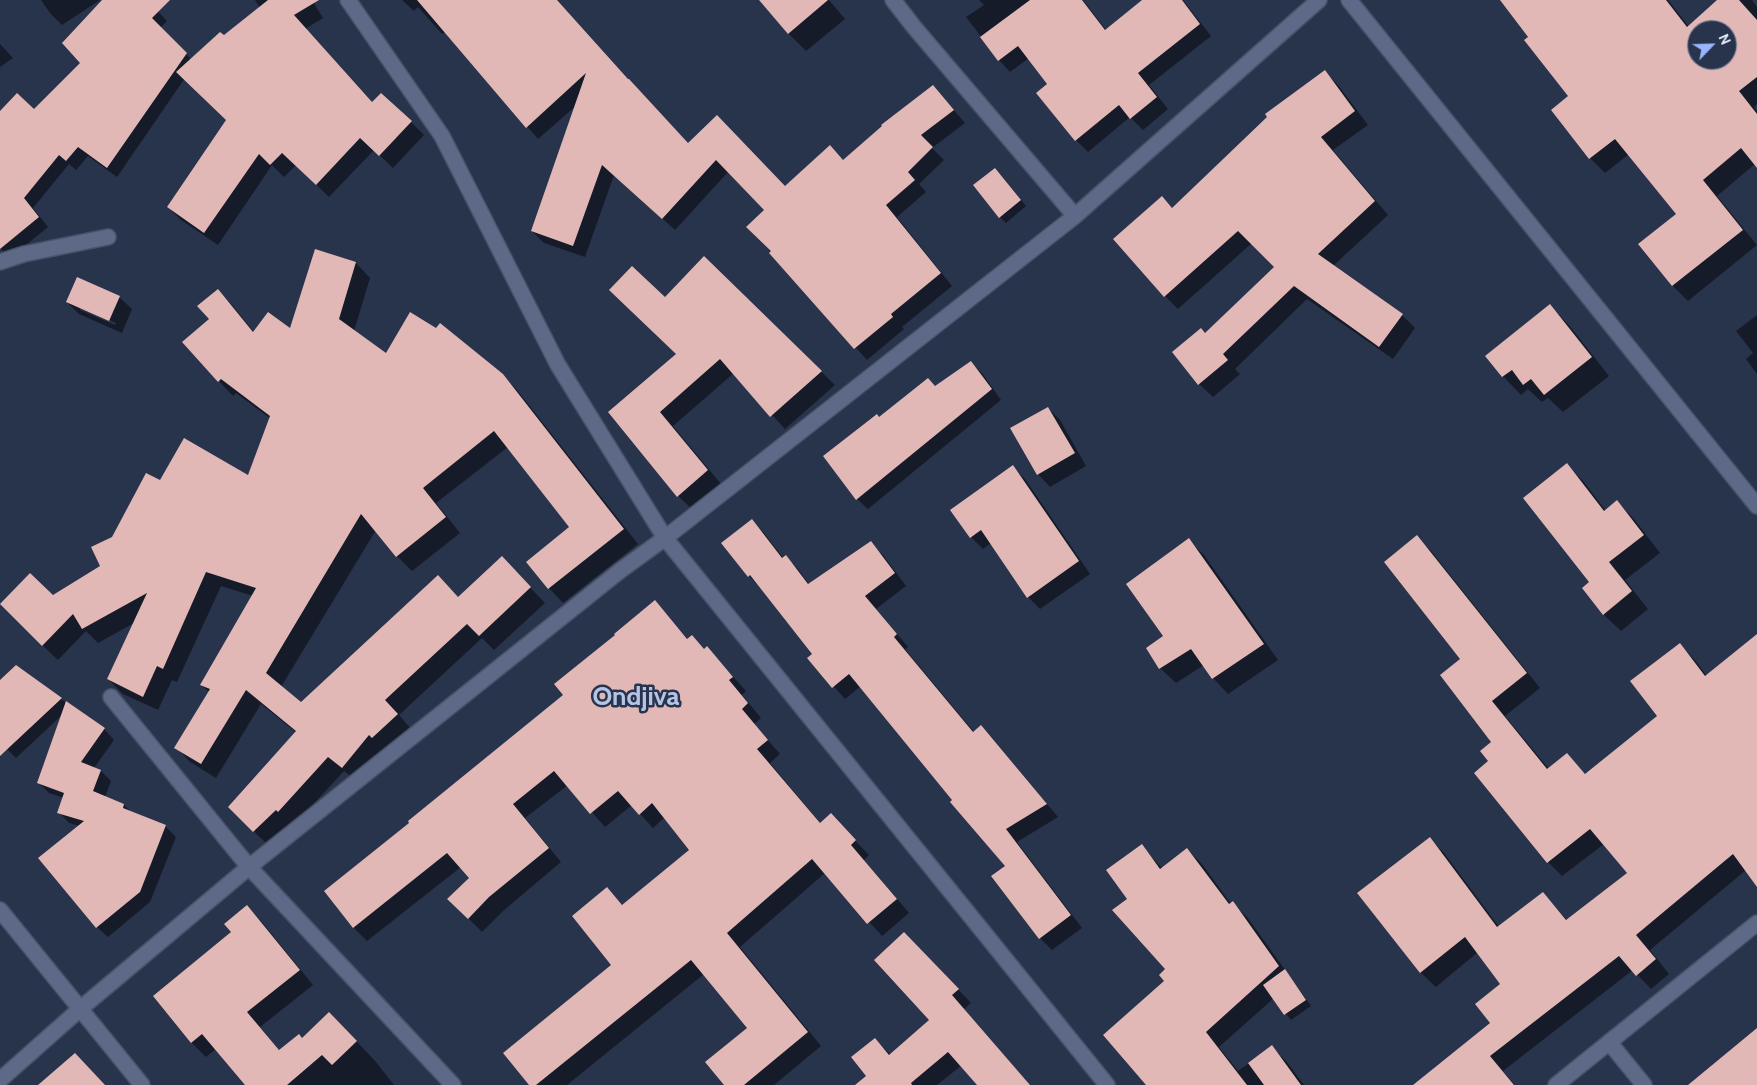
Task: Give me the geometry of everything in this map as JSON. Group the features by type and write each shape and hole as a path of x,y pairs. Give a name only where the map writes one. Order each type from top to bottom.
{"street":[{"path":"348,0 442,136 558,365 665,538 1107,1085"},
{"path":"893,0 1075,216"},
{"path":"0,1080 80,1009 249,867 613,576 665,538 1075,216 1319,0"},
{"path":"1349,0 1757,506"},
{"path":"0,262 24,254 108,237"},
{"path":"111,697 249,867 453,1085"},
{"path":"0,910 142,1085"},
{"path":"1556,1085 1757,923"},
{"path":"1609,1042 1644,1085"}],"building":[{"path":"102,0 170,0 152,18 187,53 107,168 78,147 66,161 59,155 24,198 39,217 0,249 0,111 17,93 34,109 80,63 62,43"},
{"path":"268,0 319,0 294,15 372,102 381,93 412,121 379,156 360,138 316,185 282,153 270,165 259,154 204,233 167,207 226,120 176,72 220,32 224,35"},
{"path":"417,0 557,0 688,143 717,115 785,186 830,145 843,160 881,125 933,85 954,110 921,135 933,147 908,172 915,180 886,205 941,273 891,314 893,317 854,349 769,253 771,251 746,227 764,210 716,160 662,219 602,165 573,246 531,231 586,73 526,128"},
{"path":"759,0 828,0 788,34"},
{"path":"1030,0 1082,0 1105,30 1142,0 1182,0 1200,24 1138,73 1157,97 1130,119 1119,105 1075,141 1036,93 1047,84 1018,46 998,61 980,37"},
{"path":"1500,0 1666,0 1687,27 1687,70 1737,70 1737,20 1695,20 1717,0 1739,0 1757,20 1757,77 1739,91 1757,114 1757,168 1741,148 1703,180 1743,230 1672,286 1638,244 1676,214 1615,139 1589,159 1551,110 1568,96 1524,40 1528,37"},
{"path":"1325,70 1355,111 1321,137 1375,201 1318,254 1403,314 1379,347 1294,286 1223,354 1228,360 1198,385 1172,352 1201,328 1205,333 1274,267 1238,231 1164,297 1113,239 1162,196 1172,208 1267,117 1265,114"},
{"path":"995,168 1021,200 999,218 973,185"},
{"path":"315,249 356,262 339,319 386,353 410,312 436,328 440,323 503,374 624,529 548,589 526,562 569,527 494,431 423,488 446,517 396,557 361,514 266,673 301,702 438,575 458,597 502,556 531,587 479,636 467,624 385,700 398,714 372,738 369,735 342,768 328,757 278,812 276,810 253,832 228,807 296,731 246,690 201,764 174,748 210,689 200,685 256,588 206,572 163,669 157,666 143,697 107,679 147,593 82,629 73,614 42,646 0,604 30,573 53,595 100,566 91,547 112,537 146,473 160,480 184,438 248,475 270,416 221,379 218,382 182,342 209,319 197,306 218,289 253,332 268,312 290,328"},
{"path":"704,256 822,371 770,417 720,359 660,412 708,470 677,497 608,412 676,354 609,290 632,266 665,297"},
{"path":"77,277 120,296 109,321 66,302"},
{"path":"1550,304 1592,357 1544,395 1531,379 1523,385 1512,370 1502,377 1485,356"},
{"path":"971,361 992,389 856,500 823,456 877,414 879,417 928,378 935,386"},
{"path":"1048,407 1075,453 1037,475 1010,428"},
{"path":"1567,463 1604,511 1617,500 1644,535 1609,562 1632,591 1603,615 1582,588 1589,582 1523,498"},
{"path":"1013,465 1079,561 1027,598 981,530 970,538 950,510"},
{"path":"752,519 782,558 786,555 808,584 871,541 895,573 865,596 897,634 894,637 973,732 981,725 1047,804 1006,829 1071,915 1039,939 991,876 1005,866 950,802 952,800 849,674 832,688 807,658 812,654 750,575 748,577 721,543"},
{"path":"1417,535 1527,673 1492,701 1547,769 1567,753 1585,774 1657,716 1630,681 1680,643 1705,676 1757,634 1757,887 1733,854 1636,935 1656,959 1636,976 1619,956 1490,1056 1514,1085 1413,1085 1490,1023 1475,1004 1500,984 1465,937 1420,973 1357,893 1430,837 1497,927 1543,892 1566,920 1627,873 1590,829 1547,863 1474,773 1488,761 1480,751 1491,742 1440,675 1460,659 1384,562"},
{"path":"1189,538 1264,644 1212,679 1191,649 1159,669 1146,648 1163,636 1126,584"},
{"path":"655,600 687,639 692,635 704,649 707,646 733,677 729,680 748,703 742,709 768,740 757,749 820,823 831,813 856,840 851,845 897,899 867,924 812,859 727,933 808,1032 744,1085 724,1085 705,1062 747,1028 691,960 536,1085 529,1085 503,1053 611,965 572,916 607,887 622,905 689,850 652,803 639,815 618,791 590,814 554,771 513,804 549,848 489,897 468,919 447,899 469,878 447,853 353,928 324,891 563,695 554,684"},
{"path":"16,665 62,698 0,756 0,680"},
{"path":"66,701 105,728 81,762 101,770 93,791 124,804 123,808 166,825 140,892 96,928 38,858 84,821 57,813 64,793 37,783"},
{"path":"1142,844 1160,869 1187,848 1229,904 1233,901 1279,966 1206,1032 1247,1085 1146,1085 1103,1035 1164,981 1159,975 1165,969 1112,910 1127,899 1106,870"},
{"path":"247,905 300,970 247,1012 279,1050 299,1034 302,1038 329,1012 357,1041 332,1065 322,1055 287,1085 245,1085 202,1034 191,1043 153,996 231,932 224,924"},
{"path":"904,932 959,989 952,995 1030,1085 977,1085 948,1052 911,1083 912,1085 855,1085 866,1076 851,1057 875,1038 889,1055 929,1020 874,960"},
{"path":"1285,969 1306,1000 1284,1015 1263,985"},
{"path":"1757,1028 1757,1085 1688,1085"},
{"path":"1272,1045 1301,1085 1264,1085 1248,1063"},
{"path":"75,1053 105,1085 38,1085"}],"district":[{"name":"Ondjiva","path":"636,697"}]}
